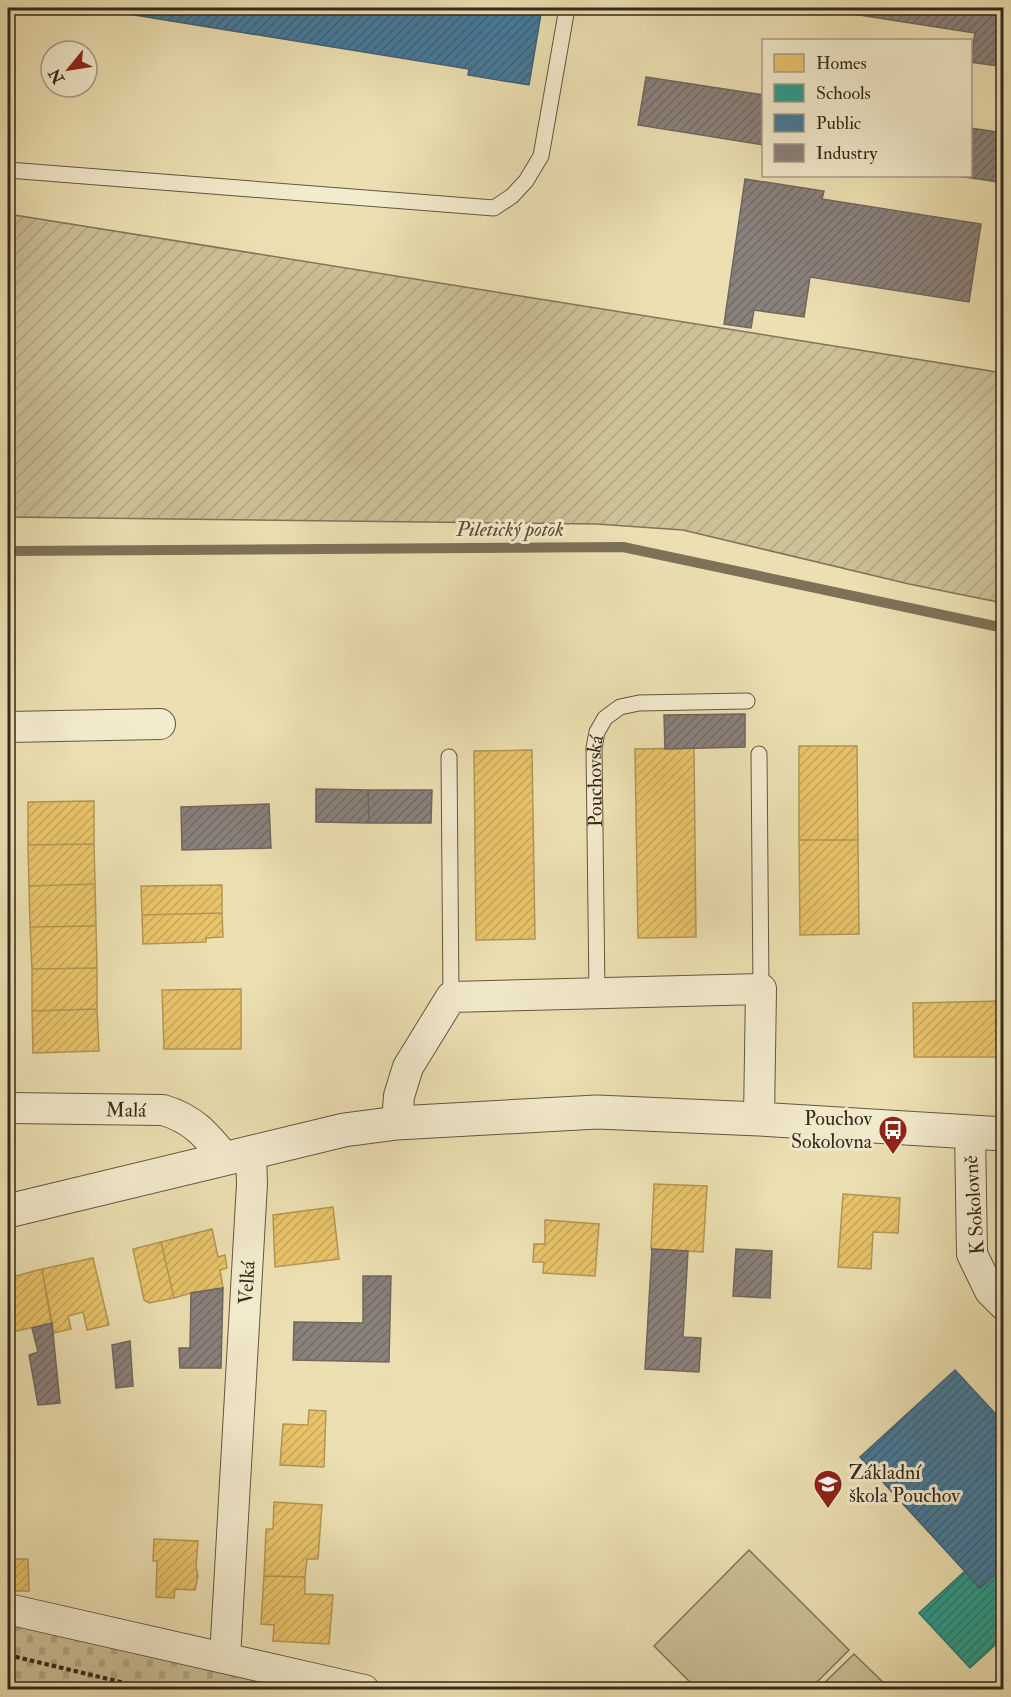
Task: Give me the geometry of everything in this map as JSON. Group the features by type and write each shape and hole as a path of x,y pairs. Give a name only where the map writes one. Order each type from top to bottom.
{"street":[{"path":"8,727 160,724"},
{"path":"397,1123 399,1095 408,1067 451,997 760,989 759,1119"},
{"name":"Malá","path":"8,1108 163,1110 180,1114 239,1156"},
{"path":"8,1211 344,1130 397,1123 597,1112 1004,1134"},
{"name":"K Sokolovně","path":"970,1132 972,1254 990,1291 1004,1305"},
{"name":"Velká","path":"225,1658 252,1184 239,1156"},
{"path":"8,1610 364,1689"}],"lane":[{"path":"8,170 494,208 512,196 541,156 567,8"},
{"name":"Pouchovská","path":"597,994 594,748 597,732 605,718 620,707 639,703 747,701"},
{"path":"759,754 760,989"},
{"path":"449,757 451,997"}],"path":[{"path":"8,1655 154,1689"}],"green space":[{"path":"8,214 1003,373 1003,603 909,584 683,530 596,524 8,517"},
{"path":"749,1550 849,1650 810,1689 697,1689 654,1646"},
{"path":"8,1618 322,1690 8,1690"},
{"path":"854,1654 890,1689 818,1689"}],"building: Homes":[{"path":"799,746 857,746 858,840 799,840"},
{"path":"694,748 696,937 638,938 635,749"},
{"path":"532,750 535,939 476,940 474,751"},
{"path":"94,801 94,844 28,845 28,802"},
{"path":"799,840 858,840 859,934 800,935"},
{"path":"94,844 95,884 29,886 28,845"},
{"path":"95,884 96,926 30,927 29,886"},
{"path":"222,885 222,913 142,915 141,886"},
{"path":"222,913 223,937 206,938 206,942 143,944 142,915"},
{"path":"96,926 97,968 32,969 30,927"},
{"path":"97,968 97,1009 32,1011 32,969"},
{"path":"241,989 241,1049 164,1049 162,990"},
{"path":"1004,1001 1004,1057 914,1057 913,1003"},
{"path":"97,1009 99,1051 33,1053 32,1011"},
{"path":"654,1184 707,1186 703,1252 651,1249"},
{"path":"843,1194 900,1198 898,1233 873,1232 871,1269 838,1267"},
{"path":"333,1207 339,1259 275,1267 273,1215"},
{"path":"545,1220 599,1224 595,1276 543,1273 544,1262 533,1262 534,1244 545,1244"},
{"path":"212,1229 218,1257 225,1255 227,1268 220,1270 223,1288 174,1298 161,1242"},
{"path":"161,1242 174,1298 149,1303 144,1300 133,1249"},
{"path":"93,1258 109,1325 87,1330 83,1312 68,1316 71,1329 53,1333 42,1269"},
{"path":"42,1269 52,1323 8,1333 8,1278"},
{"path":"309,1410 326,1411 324,1467 280,1465 283,1424 308,1425"},
{"path":"274,1502 322,1505 318,1559 307,1559 305,1577 264,1576 266,1529 273,1529"},
{"path":"154,1539 198,1541 196,1567 198,1576 195,1590 175,1589 174,1598 156,1597 157,1561 153,1561"},
{"path":"8,1559 28,1559 29,1591 8,1591"},
{"path":"264,1576 305,1577 305,1594 333,1595 329,1644 273,1641 274,1625 261,1624"}],"building: Schools":[{"path":"1004,1566 1004,1637 970,1668 919,1613 965,1571 980,1588"}],"building: Public":[{"path":"91,8 542,8 529,85 468,75 469,69"},
{"path":"955,1370 1004,1423 1004,1566 980,1588 860,1457"}],"building: Industry":[{"path":"814,8 1004,8 1004,38 998,66 972,62 975,33"},
{"path":"646,77 762,95 762,145 638,125"},
{"path":"972,128 1004,133 1004,183 965,177 972,177"},
{"path":"745,179 824,191 822,199 981,224 969,302 810,277 804,317 754,310 751,328 724,324"},
{"path":"745,714 745,747 665,749 664,715"},
{"path":"316,789 368,790 369,823 316,822"},
{"path":"368,790 432,790 431,823 369,823"},
{"path":"269,804 271,848 182,850 181,807"},
{"path":"652,1249 688,1251 683,1337 701,1338 699,1372 645,1369"},
{"path":"736,1249 772,1251 770,1298 733,1296"},
{"path":"363,1276 391,1276 389,1362 293,1360 294,1322 363,1323"},
{"path":"223,1288 221,1368 180,1368 179,1348 190,1348 191,1293"},
{"path":"52,1323 60,1403 38,1405 29,1355 38,1352 32,1328"},
{"path":"130,1341 133,1386 116,1388 112,1345"}],"waterway":[{"name":"Piletický potok","path":"8,551 623,547 1004,628"}],"place":[{"name":"Pouchov Sokolovna","path":"893,1156"},
{"name":"Základní škola Pouchov","path":"828,1510"}]}
